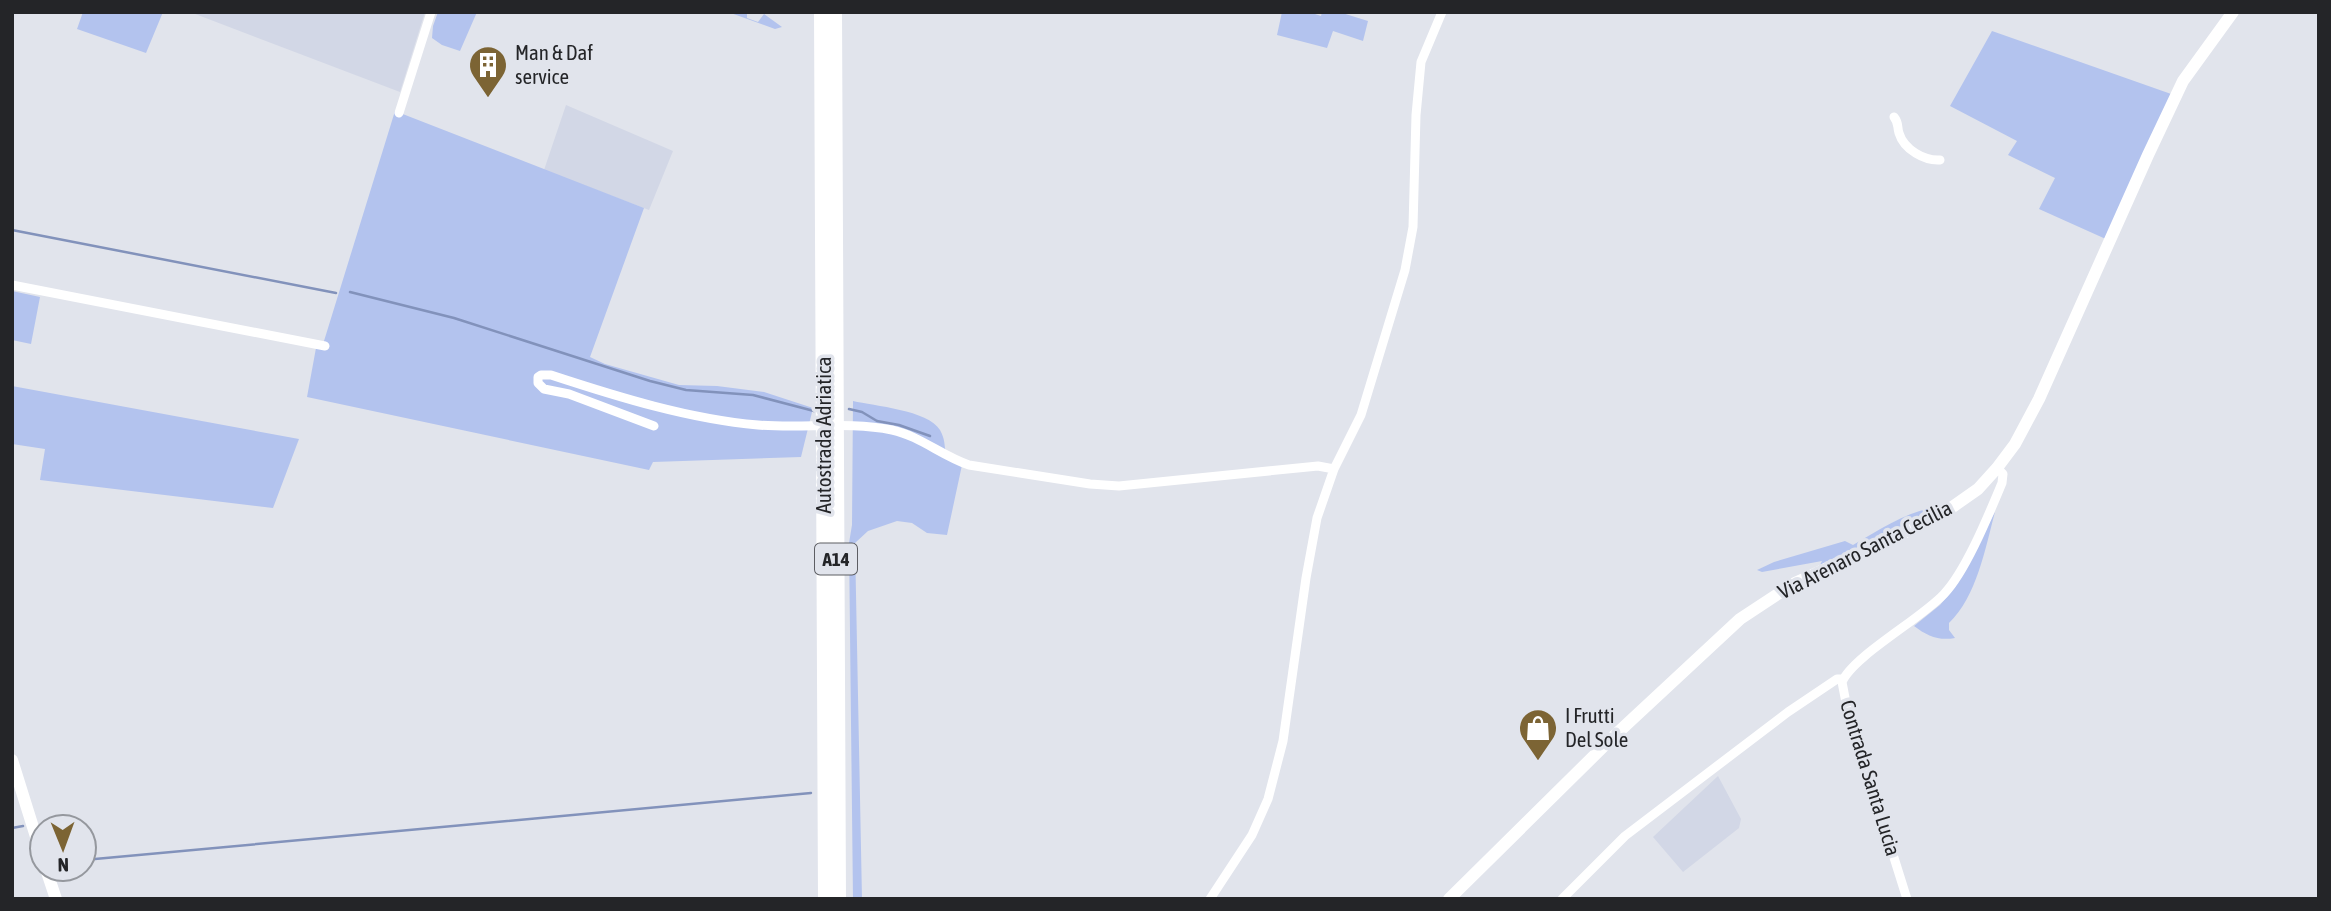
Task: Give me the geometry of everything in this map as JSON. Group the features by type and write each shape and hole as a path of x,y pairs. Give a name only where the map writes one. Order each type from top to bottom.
{"highway":[{"name":"Autostrada Adriatica","path":"822,12 828,897"},
{"name":"Autostrada Adriatica","path":"828,897 834,12"}],"street":[{"path":"399,113 431,12"},
{"path":"1210,899 1252,835 1268,799 1283,741 1317,518 1334,469 1361,415 1405,270 1413,227 1416,115 1422,62 1442,12"},
{"name":"Via Arenaro Santa Cecilia","path":"1449,899 1612,737 1740,619 1793,584 1951,509 1978,489 1997,468 2015,444 2039,399 2183,81 2233,12"},
{"path":"1895,117 1901,137 1910,147 1923,159 1940,160"},
{"path":"12,285 325,346"},
{"path":"654,426 569,394 544,389 538,383 538,377 551,375 654,405 737,423 800,427 872,426 911,435 969,465 1090,484 1119,486 1318,466 1334,469"},
{"name":"Contrada Santa Lucia","path":"1907,899 1847,708 1843,680 1853,666 1921,614 1952,586 2002,483 2003,474 1997,468"},
{"path":"1562,899 1625,836 1788,712 1837,679 1843,680"},
{"path":"12,760 29,813"}],"shaded area":[{"path":"83,12 163,12 146,53 77,29"},
{"path":"190,12 425,12 400,92"},
{"path":"438,12 477,12 460,51 442,45 432,38"},
{"path":"728,12 747,12 747,18 758,22 764,14 782,27 775,29"},
{"path":"1282,12 1309,12 1321,16 1322,12 1339,12 1368,21 1363,41 1333,31 1327,48 1277,35"},
{"path":"1992,31 2174,95 2108,240 2039,209 2055,178 2008,155 2017,141 1950,106"},
{"path":"566,105 673,151 649,210 544,170"},
{"path":"395,111 644,208 590,357 605,364 679,385 717,386 764,392 813,408 801,457 653,462 649,470 307,397 316,348 324,341"},
{"path":"12,291 40,297 31,344 12,340"},
{"path":"12,386 299,439 273,508 40,480 45,449 12,444"},
{"path":"853,401 913,413 934,423 943,436 949,457 962,465 947,535 927,533 912,523 897,521 868,531 855,543 862,899 853,899 849,543 852,525"},
{"path":"1943,506 1923,518 1820,565 1822,561 1762,572 1757,570 1774,562 1845,541 1853,545 1918,511"},
{"path":"1995,512 1973,586 1959,612 1949,623 1949,630 1955,638 1938,638 1924,633 1914,626 1940,605 1955,587"},
{"path":"1718,776 1741,819 1739,828 1683,872 1653,837"}],"waterway":[{"path":"12,230 336,293"},
{"path":"350,292 454,318 650,381 686,390 753,395 814,411"},
{"path":"849,409 862,412 877,421 899,425 930,436"},
{"path":"98,859 811,793"},
{"path":"12,828 23,826"}],"place":[{"name":"Man & Daf service","path":"488,99"},
{"name":"I Frutti Del Sole","path":"1538,762"}]}
